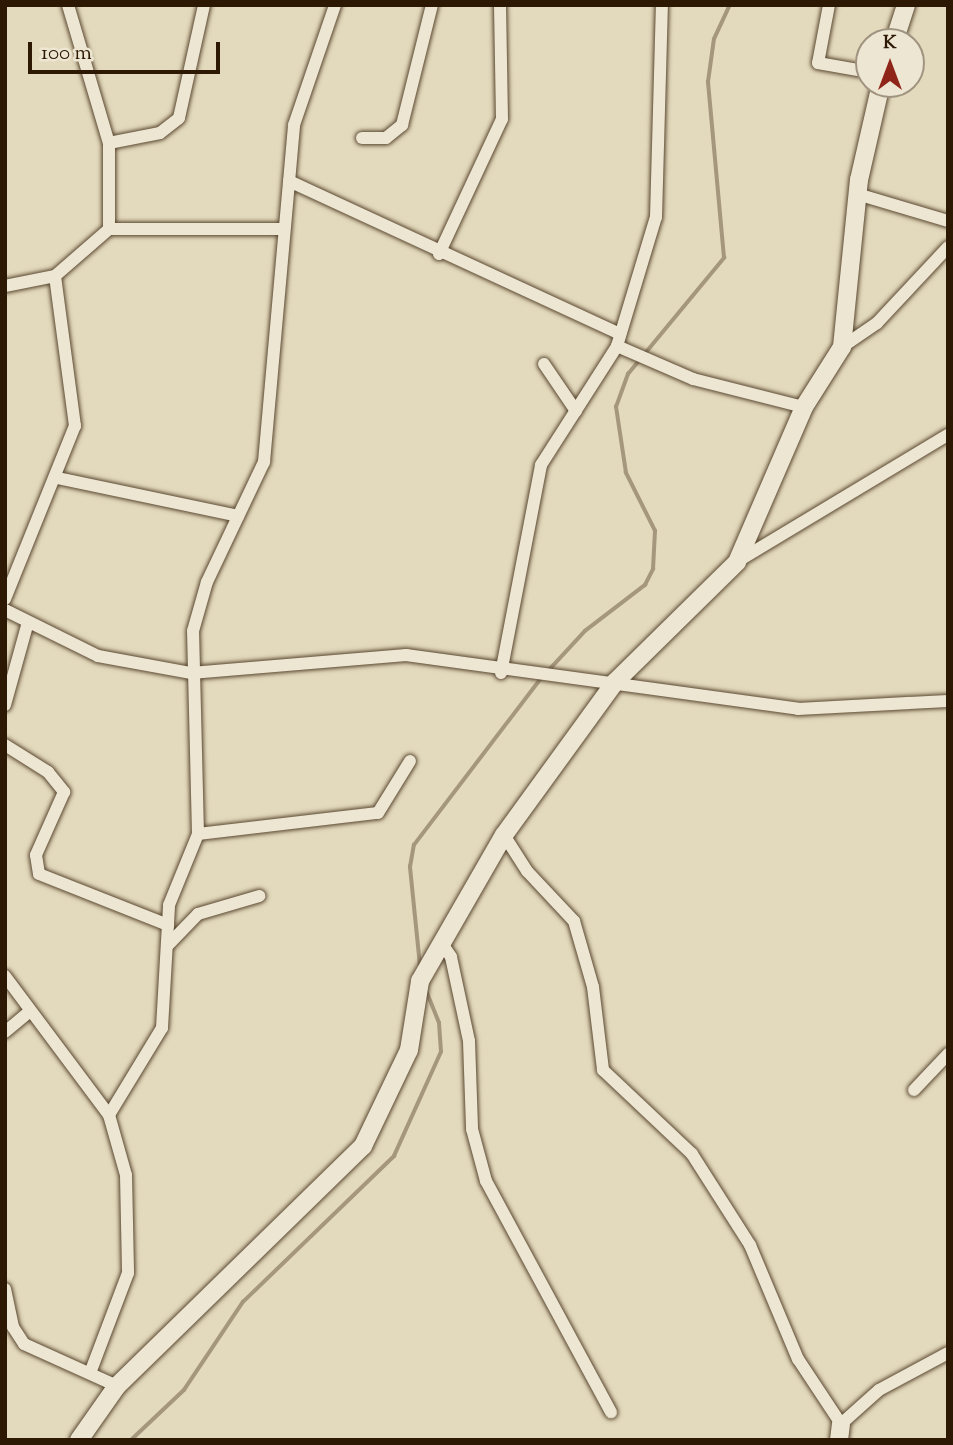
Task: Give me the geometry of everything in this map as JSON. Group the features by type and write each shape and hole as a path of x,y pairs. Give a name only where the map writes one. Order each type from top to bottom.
{"street":[{"path":"68,5 109,143 109,229"},
{"path":"109,143 160,133 179,118 204,5"},
{"path":"109,1115 161,1035 168,925 173,894 198,834 191,673 199,606 264,462 294,124 335,5"},
{"path":"362,138 386,138 402,125 432,5"},
{"path":"439,254 502,119 500,5"},
{"path":"501,673 535,485 619,340 656,218 662,5"},
{"path":"829,5 818,63 855,70"},
{"path":"899,28 906,5"},
{"path":"842,346 857,194 878,98"},
{"path":"289,181 619,340 634,355 652,365 804,407"},
{"path":"857,194 948,221"},
{"path":"5,286 55,276 109,229 284,229"},
{"path":"737,562 804,407 842,346 877,323 948,247"},
{"path":"5,599 72,441 76,402 55,276"},
{"path":"544,364 576,411"},
{"path":"79,1440 117,1385 363,1146 409,1050 420,981 504,835 615,682 737,562 948,435"},
{"path":"58,478 238,516"},
{"path":"5,610 109,659 191,673 406,655 501,673 615,682 799,709 948,701"},
{"path":"5,705 28,622"},
{"path":"5,745 48,772 64,792 36,855 39,874 168,925"},
{"path":"198,834 364,818 386,806 410,761"},
{"path":"504,835 527,871 574,921 593,987 603,1070 692,1154 750,1245 798,1359 840,1432 879,1390 948,1353"},
{"path":"168,945 198,914 259,896"},
{"path":"439,947 450,952 469,1041 472,1129 486,1181 611,1412"},
{"path":"5,976 109,1115 131,1199 128,1273 90,1373"},
{"path":"5,1032 30,1011"},
{"path":"914,1090 948,1054"},
{"path":"5,1289 13,1327 24,1344 117,1385"}],"waterway":[{"path":"549,670 585,631 645,585 653,569 655,531 626,473 616,407 628,374 724,258 708,82 714,39 730,5"},
{"path":"420,966 410,867 414,845 541,678"},
{"path":"131,1440 184,1390 243,1302 394,1156 441,1052 439,1023 426,990"}]}
